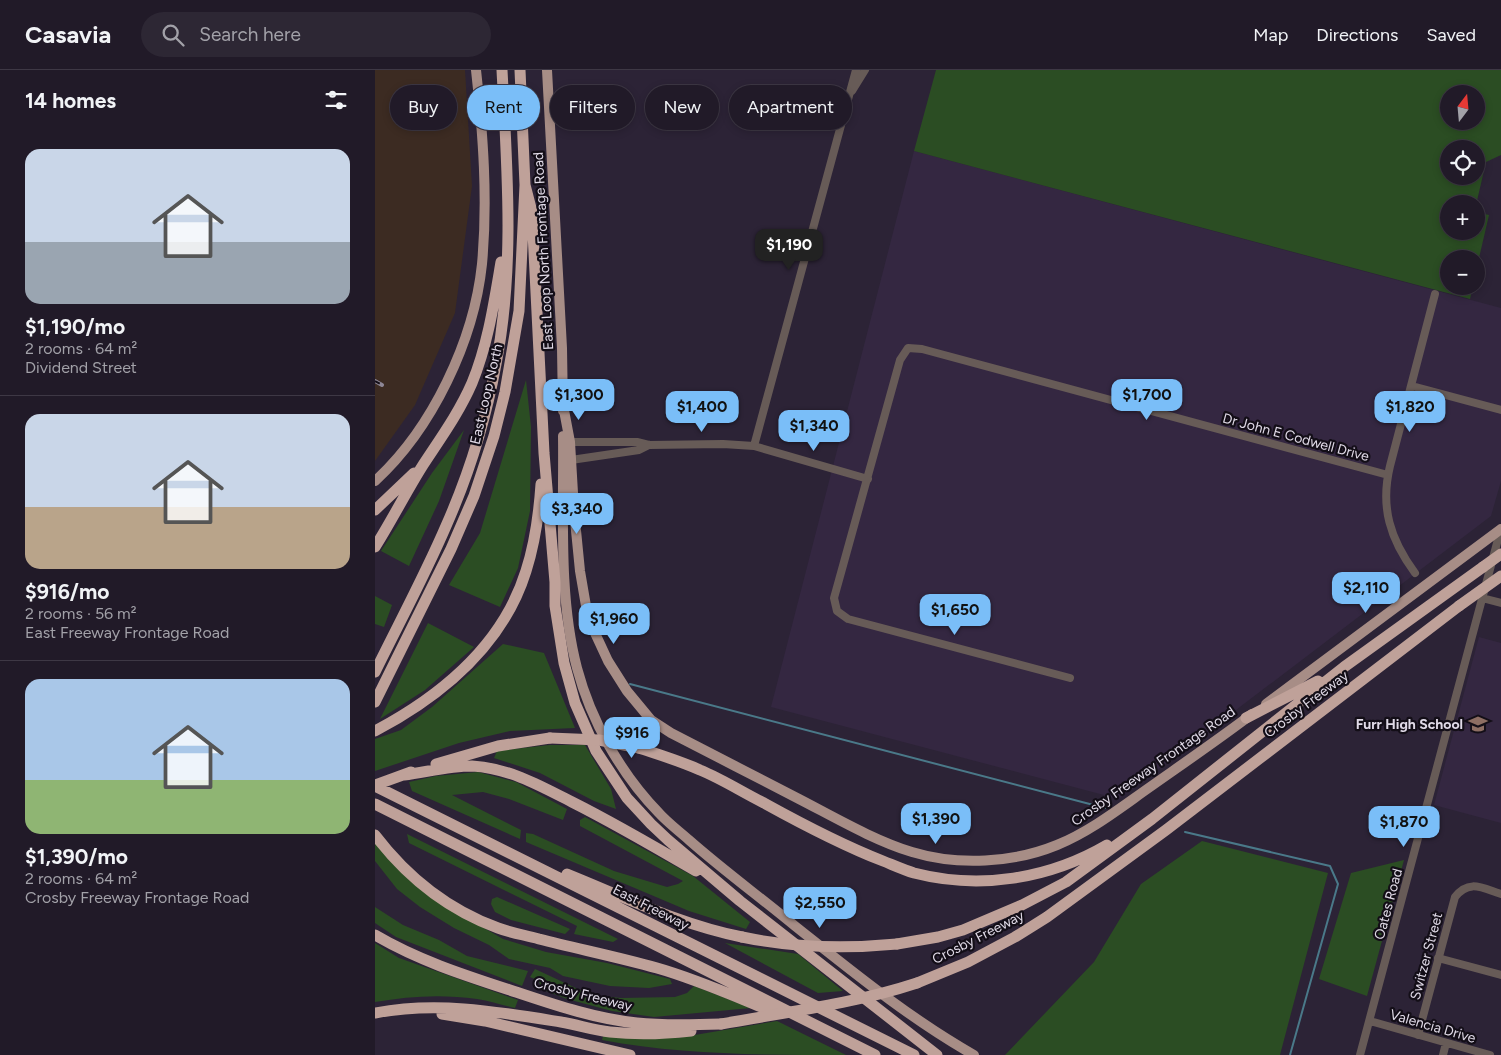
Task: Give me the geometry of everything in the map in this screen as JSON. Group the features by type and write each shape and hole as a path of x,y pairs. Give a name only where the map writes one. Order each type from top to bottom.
{"highway":[{"name":"East Loop North","path":"375,672 446,526 467,472 483,420 497,363 504,316 508,217 502,70"},
{"name":"East Loop North","path":"375,702 451,549 474,496 494,436 505,392 519,312 525,184 520,70"},
{"path":"525,184 532,212 544,453 555,582 555,606 564,663 575,704 596,751 627,798 657,829 727,891 937,1055"},
{"path":"375,547 423,466 439,444 471,385 492,318 508,217"},
{"path":"375,731 406,714 453,680 473,660 495,633 508,612 526,573 535,539 544,453"},
{"path":"375,510 423,466"},
{"name":"Crosby Freeway","path":"496,846 674,917 714,931 773,944 836,948 897,944 938,937 963,930 1022,905 1066,882 1152,819 1344,667 1501,554"},
{"name":"Crosby Freeway","path":"375,935 414,956 443,968 574,1010 638,1023 692,1028 839,1004 889,992 917,983 968,962 1015,937 1047,917 1158,836 1501,576"},
{"path":"1246,718 1344,667"},
{"path":"375,785 497,746 550,738 599,740 639,748 701,770 802,824 864,854 913,873 934,877 991,881 1039,875 1075,862 1152,819"},
{"path":"416,772 473,766 513,774 607,820 727,891"},
{"name":"East Freeway","path":"375,785 914,1055"},
{"path":"375,804 875,1055"},
{"path":"375,836 396,860 428,889 455,908 500,929 628,960 685,977 838,1037"},
{"path":"375,1014 416,1007 451,1008 487,1011 562,1022 608,1032 640,1034 692,1028"},
{"path":"375,1014 421,1012 466,1017 631,1055"}],"main road":[{"path":"375,482 404,452 423,426 445,388 463,343 475,300 482,266 485,208 481,118 476,70"},
{"name":"East Loop North Frontage Road","path":"547,70 562,348 565,583 569,626 577,669 588,704 615,756 659,813 702,851 882,995 933,1031 974,1055"},
{"name":"Crosby Freeway Frontage Road","path":"563,404 570,442 579,564 586,606 607,661 627,691 651,720 671,733 853,826 911,852 953,860 978,860 1028,854 1056,845 1098,823 1246,718 1501,528"}],"street":[{"path":"851,85 856,70"},
{"path":"852,92 865,70"},
{"path":"754,446 839,130"},
{"path":"1415,573 1395,542 1389,523 1386,507 1388,475 1435,294"},
{"name":"Dr John E Codwell Drive","path":"868,479 900,360 908,348 922,349 1388,475"},
{"path":"1411,386 1501,410"},
{"path":"570,442 754,446 868,479 834,598 837,611 848,619 1070,678"},
{"path":"612,443 613,453"},
{"path":"571,460 639,450 649,445"},
{"name":"Oates Road","path":"1360,1055 1501,528"},
{"path":"1482,598 1501,603"},
{"name":"Switzer Street","path":"1418,1035 1455,897 1461,889 1472,886 1501,894"},
{"path":"1438,958 1501,975"},
{"name":"Valencia Drive","path":"1369,1021 1490,1055"},
{"path":"1443,1055 1446,1043"}],"shaded area":[{"path":"375,70 465,70 467,130 469,130 472,186 455,313 415,405 375,461"},
{"path":"914,151 1440,292 1440,295 1452,295 1501,308 1501,481 1491,516 1119,799 771,707"},
{"name":"Furr High School","path":"1479,637 1501,643 1501,823 1434,805"}],"green space":[{"path":"936,70 1501,70 1501,155 1486,162 1485,166 1485,140 1440,140 1440,185 1481,185 1478,195 1440,195 1440,240 1483,240 1481,250 1440,250 1440,291 914,151"},
{"path":"1485,214 1489,215 1485,232"},
{"path":"1455,295 1471,295 1470,299"},
{"path":"526,380 531,427 530,511 518,568 500,607 449,585 480,533"},
{"path":"464,430 439,501 409,566 381,551 432,473"},
{"path":"375,596 392,605 384,627 375,624"},
{"path":"428,623 474,647 425,690 380,719"},
{"path":"503,644 544,653 575,728 510,731 459,743 375,771 375,739 401,730 432,707"},
{"path":"549,745 585,745 611,789 616,809 594,801 540,773 494,758 497,751"},
{"path":"478,772 516,782 567,809 563,820 509,799 483,792 452,795 521,830 520,839 412,791 409,782 436,776"},
{"path":"585,817 693,876 750,922 746,929 689,911 526,842 526,833 533,834 614,871 667,887 683,881 580,826 580,820"},
{"path":"407,834 618,939 613,942 574,934 577,926 409,843"},
{"path":"1202,841 1328,873 1280,1055 1005,1055 1094,962 1141,884"},
{"path":"375,842 479,925 503,939 546,952 607,963 670,979 672,984 649,988 610,986 563,976 550,968 509,959 489,945 454,928 420,907 397,889 375,861"},
{"path":"1404,860 1367,996 1319,979 1351,873"},
{"path":"497,897 570,929 565,934 511,920 495,912 491,904 492,899"},
{"path":"375,907 403,925 439,940 467,956 528,971 522,986 396,937 375,923"},
{"path":"375,943 399,958 518,1000 515,1008 464,997 413,997 375,1002"},
{"path":"725,943 798,954 843,991 818,993"},
{"path":"535,969 591,995 621,998 675,997 687,993 694,986 751,1008 654,1017 612,1011 567,999 541,989 539,981 530,977"},
{"path":"777,1021 846,1055 693,1051 662,1049 602,1040 603,1036 677,1038"}],"waterway":[{"path":"630,684 1105,808"},
{"path":"1185,832 1330,866 1338,884 1290,1055"}],"railway":[{"path":"375,381 382,385"}],"place":[{"name":"Furr High School","path":"1478,724"}]}
